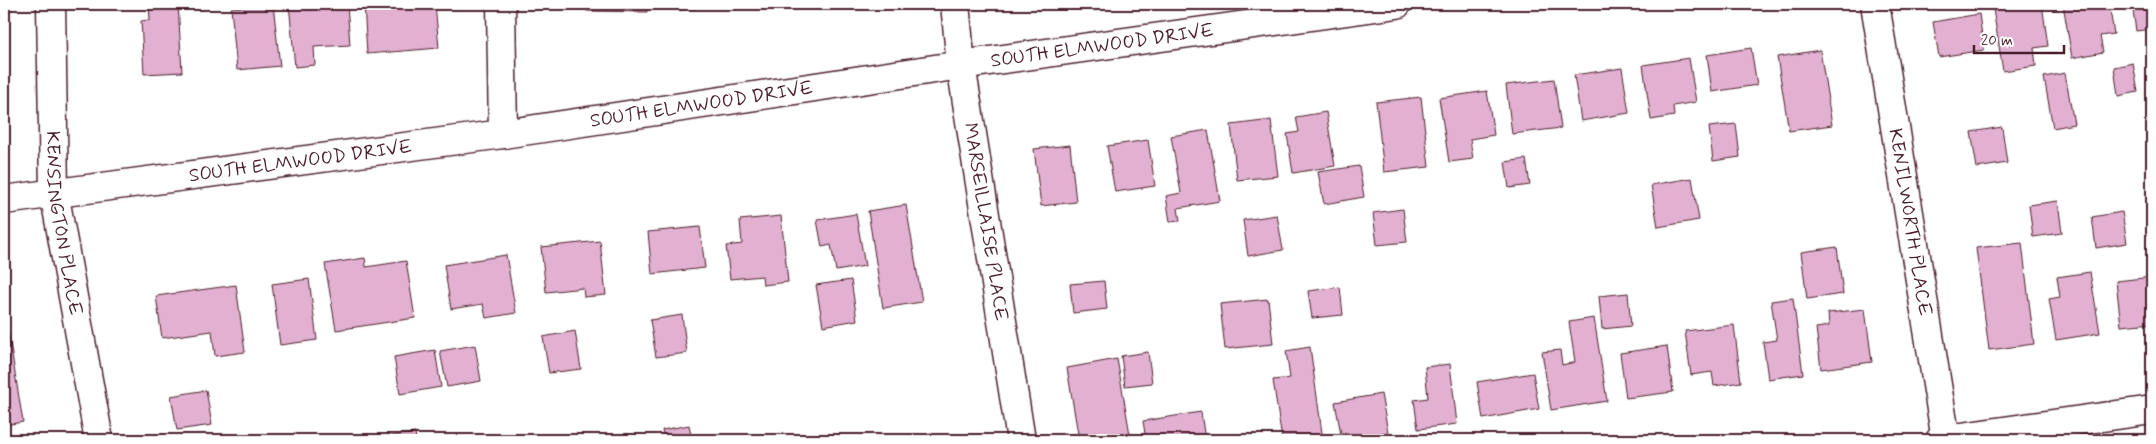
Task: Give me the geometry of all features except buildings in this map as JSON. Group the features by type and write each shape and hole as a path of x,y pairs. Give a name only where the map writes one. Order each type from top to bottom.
{"street":[{"name":"KENSINGTON PLACE","path":"50,4 54,192 98,440"},
{"path":"502,4 503,134"},
{"name":"MARSEILLAISE PLACE","path":"955,4 961,65 1021,440"},
{"name":"SOUTH ELMWOOD DRIVE","path":"4,200 503,134 961,65 1397,4"},
{"name":"KENILWORTH PLACE","path":"1875,4 1944,440"},
{"path":"1944,440 2152,410"}]}
